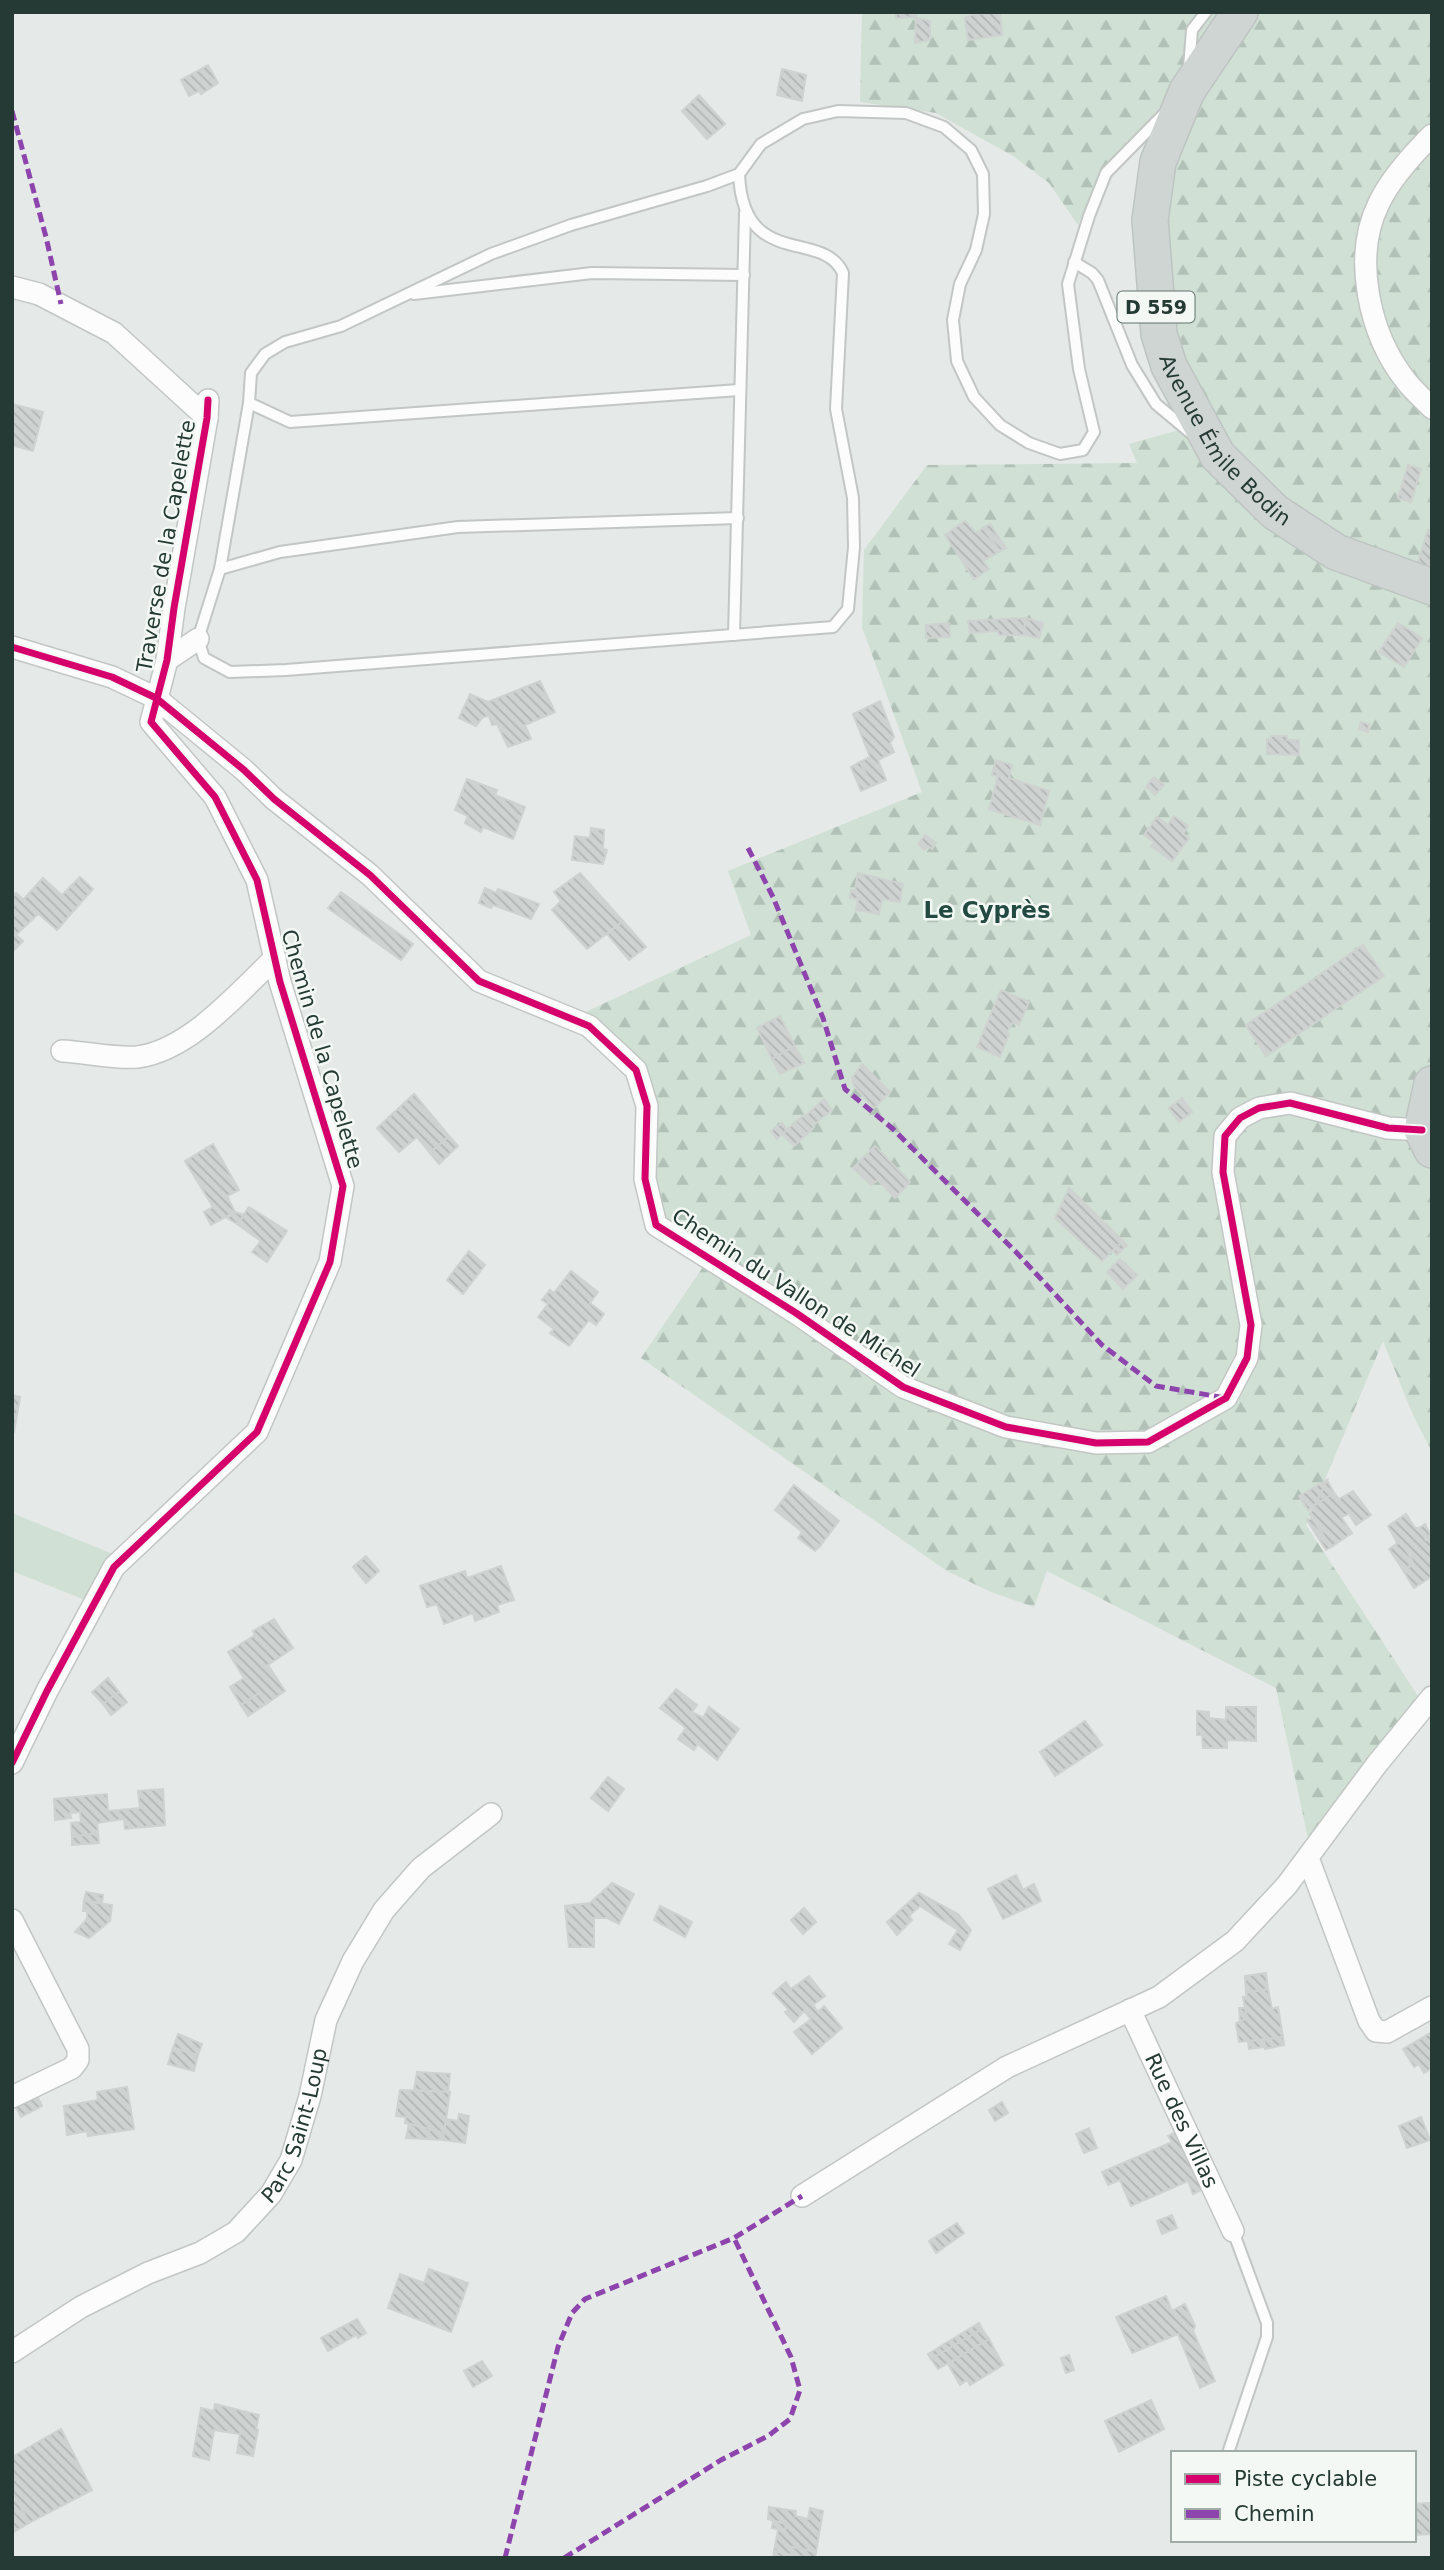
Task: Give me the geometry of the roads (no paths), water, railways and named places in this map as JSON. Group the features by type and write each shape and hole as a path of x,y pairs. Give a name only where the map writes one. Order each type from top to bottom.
{"main road":[{"name":"Avenue Émile Bodin","path":"1240,12 1187,91 1158,162 1150,220 1159,334 1169,366 1218,457 1275,512 1336,552 1432,587"},
{"path":"1427,1140 1432,1084"}],"street":[{"path":"1432,135 1411,156 1378,203 1366,247 1367,296 1382,341 1405,380 1432,408"},
{"name":"Traverse de la Capelette","path":"12,288 39,294 114,333 208,409 167,660 156,698"},
{"path":"167,660 198,639"},
{"name":"Chemin du Vallon de Michel","path":"12,647 112,677 156,698 244,770 274,799 370,875 479,981 589,1026 636,1070 647,1106 645,1179 656,1225 796,1313 903,1387 1006,1427 1096,1443 1148,1442 1226,1398 1247,1358 1251,1325 1223,1172 1224,1136 1240,1118 1259,1108 1290,1103 1427,1140"},
{"name":"Chemin de la Capelette","path":"12,1763 47,1691 114,1567 257,1432 330,1262 343,1186 280,982 257,880 215,797 151,722 156,698"},
{"path":"62,1051 138,1057 170,1046 199,1030 275,958"},
{"path":"802,2196 1007,2067 1159,1997 1235,1941 1287,1885 1377,1764 1432,1697"},
{"name":"Parc Saint-Loup","path":"12,2352 81,2306 148,2273 200,2253 236,2232 271,2194 290,2160 310,2096 326,2020 353,1961 384,1910 421,1868 491,1814"},
{"path":"1308,1858 1368,2021 1376,2031 1387,2032 1432,2007"},
{"path":"12,1920 78,2049 78,2060 72,2068 12,2097"},
{"name":"Rue des Villas","path":"1130,2010 1233,2231"}],"lane":[{"path":"745,213 768,237 831,257 839,264 843,273 836,409 853,498 854,547 848,610 833,627 286,670 230,671 204,658 198,639 220,569 249,403 251,373 265,354 285,342 341,326 491,254 571,225 707,186 739,174 761,144 803,119 838,111 906,113 944,127 971,150 983,174 984,214 976,250 960,284 953,320 957,361 974,397 1000,425 1029,443 1060,454 1083,450 1094,432 1079,369 1068,284 1074,262 1088,216 1106,173 1187,91 1192,30 1206,12"},
{"path":"734,635 745,213 739,174"},
{"path":"1074,262 1098,281 1132,365 1156,404 1218,457"},
{"path":"404,295 592,274 744,275"},
{"path":"249,403 290,422 739,390"},
{"path":"220,569 279,552 458,527 738,517"},
{"path":"1229,2451 1267,2337 1267,2323 1233,2231"}],"district":[{"name":"Le Cyprès","path":"987,910"}]}
